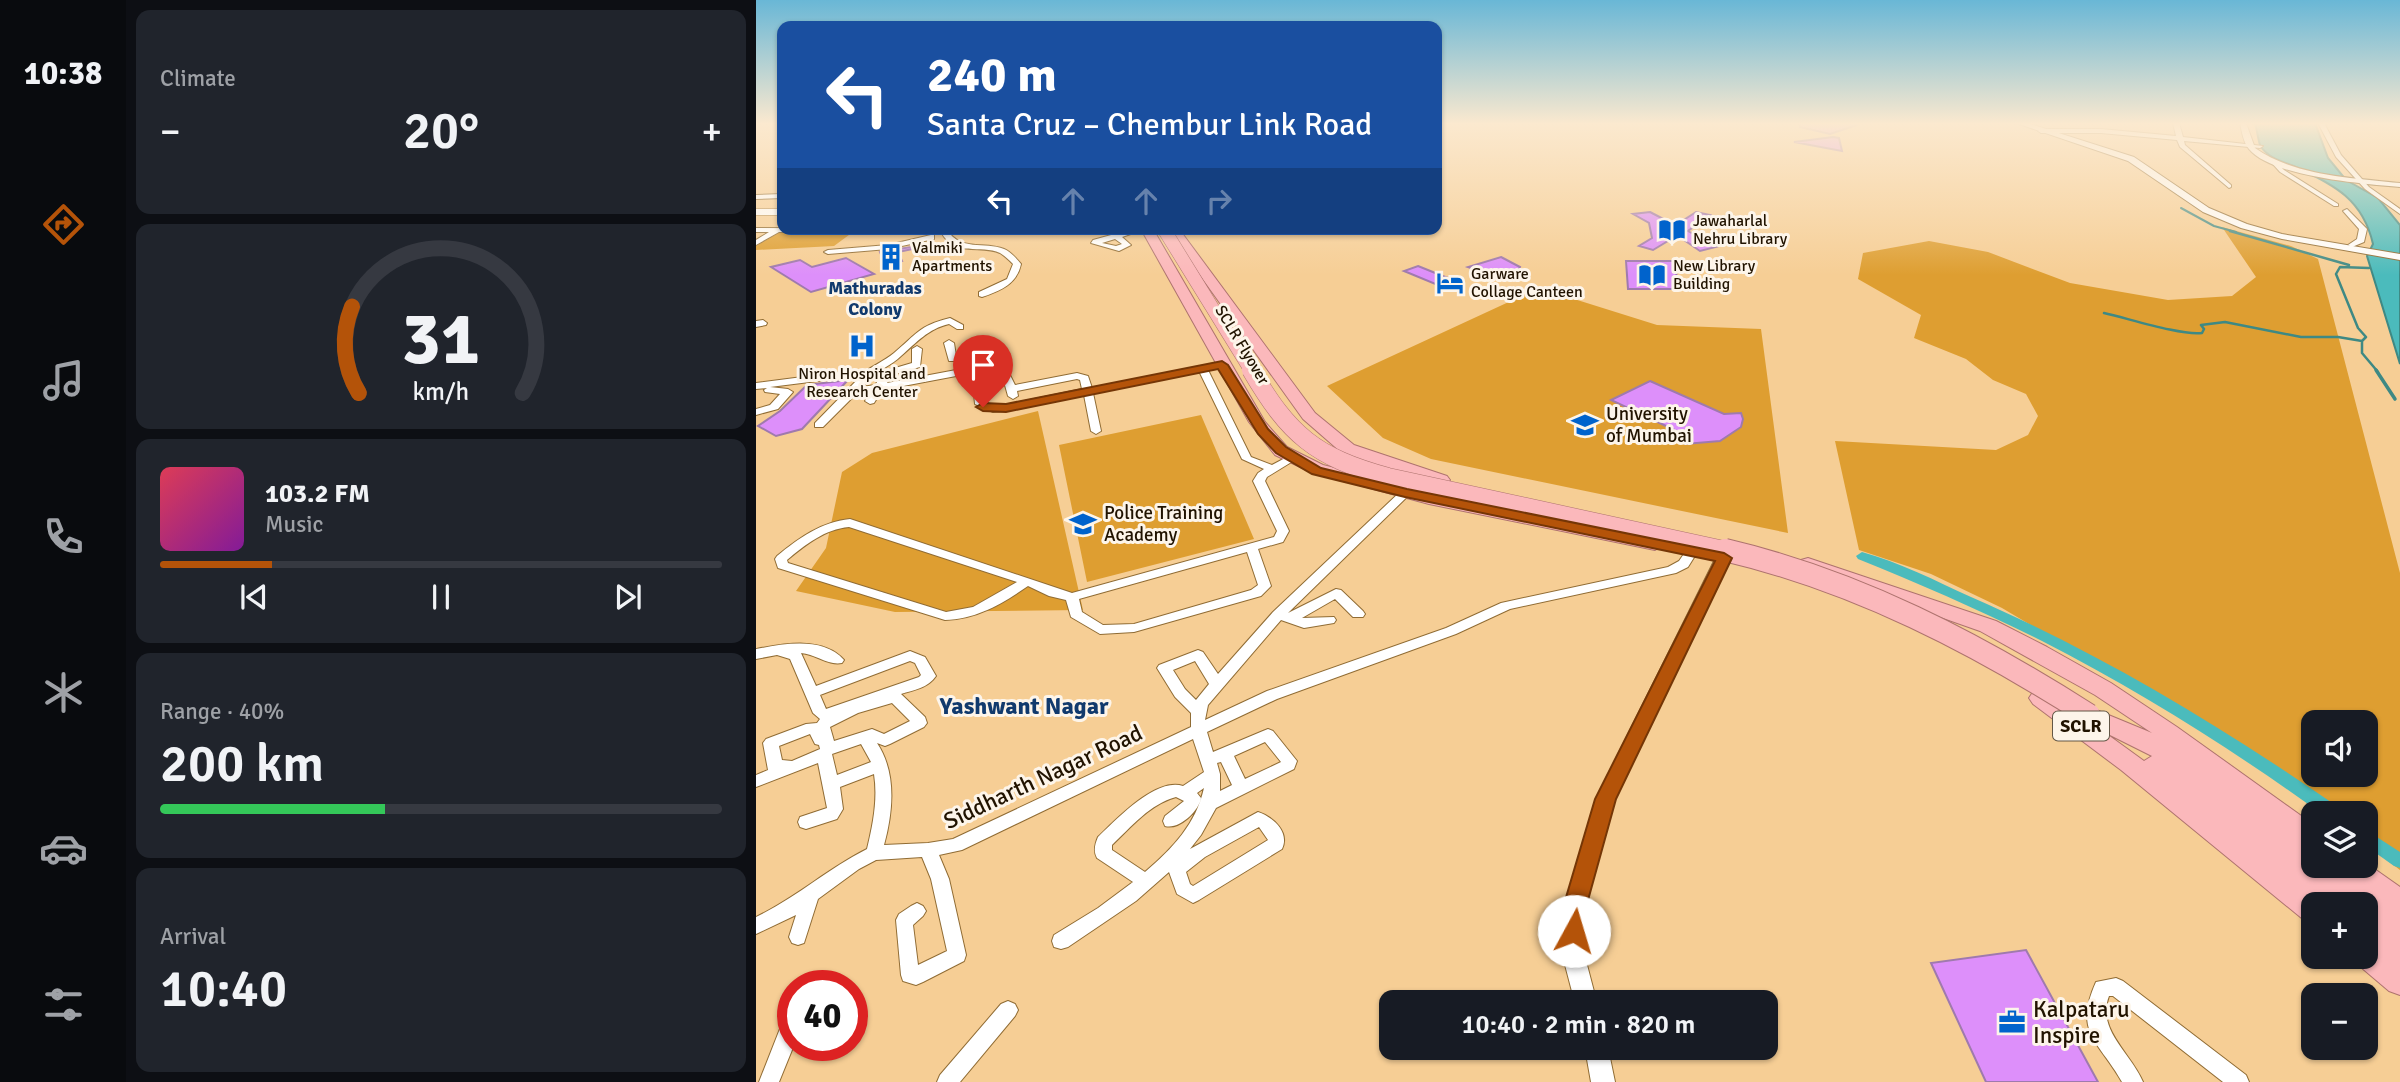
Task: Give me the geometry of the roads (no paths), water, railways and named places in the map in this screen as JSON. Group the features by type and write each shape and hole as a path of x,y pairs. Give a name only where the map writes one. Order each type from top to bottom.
{"highway":[{"name":"SCLR","path":"1154,235 1196,320 1263,431 1293,458 1317,471 1351,477 1405,493 1692,551 1727,551 1914,628 1989,666 2060,710 2130,762 2301,900"},
{"path":"1155,235 1273,407 1296,433 1327,455 1389,476 1652,533 1793,568 1932,622 2003,661 2090,715 2315,892"},
{"name":"SCLR Flyover","path":"1155,235 1261,410 1284,437 1317,460 1351,477"},
{"name":"SCLR","path":"1177,235 1309,415 1348,449 1420,475 1727,551 1835,572 1988,626 2103,689 2169,733 2301,830"},
{"path":"1196,320 1233,313"},
{"path":"2090,715 2151,743 2301,854"},
{"path":"2333,878 2400,928"},
{"path":"2366,878 2400,903"},
{"path":"2378,941 2400,958"},
{"path":"2378,964 2400,981"}],"main road":[{"path":"756,212 777,212"}],"street":[{"path":"2153,173 2216,215 2259,231 2400,255"},
{"path":"2214,173 2229,186"},
{"path":"2286,173 2336,205"},
{"path":"2323,173 2362,181 2400,184"},
{"path":"2355,173 2367,188 2400,212"},
{"path":"756,197 777,196"},
{"path":"2347,211 2363,229 2361,240 2355,247"},
{"path":"756,230 777,228"},
{"path":"756,243 777,230"},
{"path":"855,235 828,252 888,247 919,238 947,236 967,247 999,248 1009,254 1017,264 1016,273 1009,282 982,294"},
{"path":"1116,236 1122,235"},
{"path":"756,386 849,374 862,377 896,356 926,329 950,321 960,327"},
{"path":"948,343 951,359 976,358 980,404 983,407 1016,407 1222,365"},
{"path":"870,401 892,371 917,365 917,349"},
{"path":"1203,369 1247,459 1273,469"},
{"path":"853,392 977,374 1006,375 1016,407"},
{"path":"1012,389 1077,376 1085,378 1096,431"},
{"path":"819,425 863,381 862,377"},
{"path":"776,392 785,383"},
{"path":"756,394 761,391 788,392 775,407 756,412"},
{"path":"1027,581 979,610 962,616 945,616 782,565 781,558 828,528 839,523 850,523 1027,581 1054,593 1072,597 1252,548 1283,536 1259,481 1262,475 1293,458"},
{"path":"1173,865 1211,803 1210,767 1197,730 1198,711 1217,684 1405,493"},
{"path":"1072,597 1076,614 1100,630 1134,628 1256,593 1265,586 1252,548"},
{"name":"Siddharth Nagar Road","path":"756,926 789,910 853,864 874,853 928,850 956,845 1272,695 1451,631 1506,606 1672,570 1684,564 1692,551"},
{"path":"1582,990 1574,961 1573,911 1605,799 1727,551"},
{"path":"1285,617 1336,593 1358,614"},
{"path":"1285,617 1304,624 1329,620"},
{"path":"756,654 804,647 818,649 837,660"},
{"path":"778,650 796,656 811,693 820,713 828,715 924,681 929,676 920,660 909,656 811,693"},
{"path":"1198,711 1180,693 1164,668 1198,655 1217,684"},
{"path":"831,784 879,753 920,721 895,697 853,709 822,725 830,750 865,738 879,753 883,804 881,831 874,853"},
{"path":"1185,793 1224,752 1268,735 1289,761 1288,765 1211,803"},
{"path":"757,781 823,752 835,809 831,814 806,822"},
{"path":"1224,752 1242,789"},
{"path":"1146,883 1103,853 1104,842 1167,792 1177,790 1193,798 1192,804 1171,821"},
{"path":"1061,940 1100,919 1173,865 1258,819 1264,821 1277,838 1276,844 1193,895 1183,889 1173,865"},
{"path":"917,911 905,920 904,925 910,975 916,976 957,955 940,879 928,850"},
{"path":"798,937 811,893"},
{"path":"2133,1082 2099,1029 2094,1014 2103,988 2116,987 2239,1082"},
{"path":"947,1082 1008,1010"},
{"path":"1598,1060 1603,1082"},
{"path":"769,1082 777,1061"}],"water":[{"path":"2341,173 2346,180 2378,198 2400,225 2400,364 2367,256 2373,244 2362,216 2345,196 2310,174"}],"waterway":[{"path":"2181,208 2214,226 2236,232"},
{"path":"2230,231 2349,265"},
{"path":"2362,341 2366,337 2358,328 2336,274 2340,267 2369,268"},
{"path":"2104,313 2193,333 2202,333 2204,329 2201,325 2225,322 2301,337 2338,337 2362,341"},
{"path":"2362,341 2362,353 2378,372"},
{"path":"2376,370 2395,399"},
{"path":"1862,556 1987,609 2107,669 2223,738 2316,801"},
{"path":"2378,845 2400,861"}],"place":[{"name":"Jawaharlal Nehru Library","path":"1672,230"},
{"name":"Valmiki Apartments","path":"891,257"},
{"name":"New Library Building","path":"1652,275"},
{"name":"Garware Collage Canteen","path":"1450,283"},
{"name":"Niron Hospital and Research Center","path":"862,346"},
{"name":"University of Mumbai","path":"1585,425"},
{"name":"Police Training Academy","path":"1083,524"},
{"name":"Kalpataru Inspire","path":"2012,1022"}],"district":[{"name":"Mathuradas Colony","path":"875,298"},
{"name":"Yashwant Nagar","path":"1024,706"}]}
